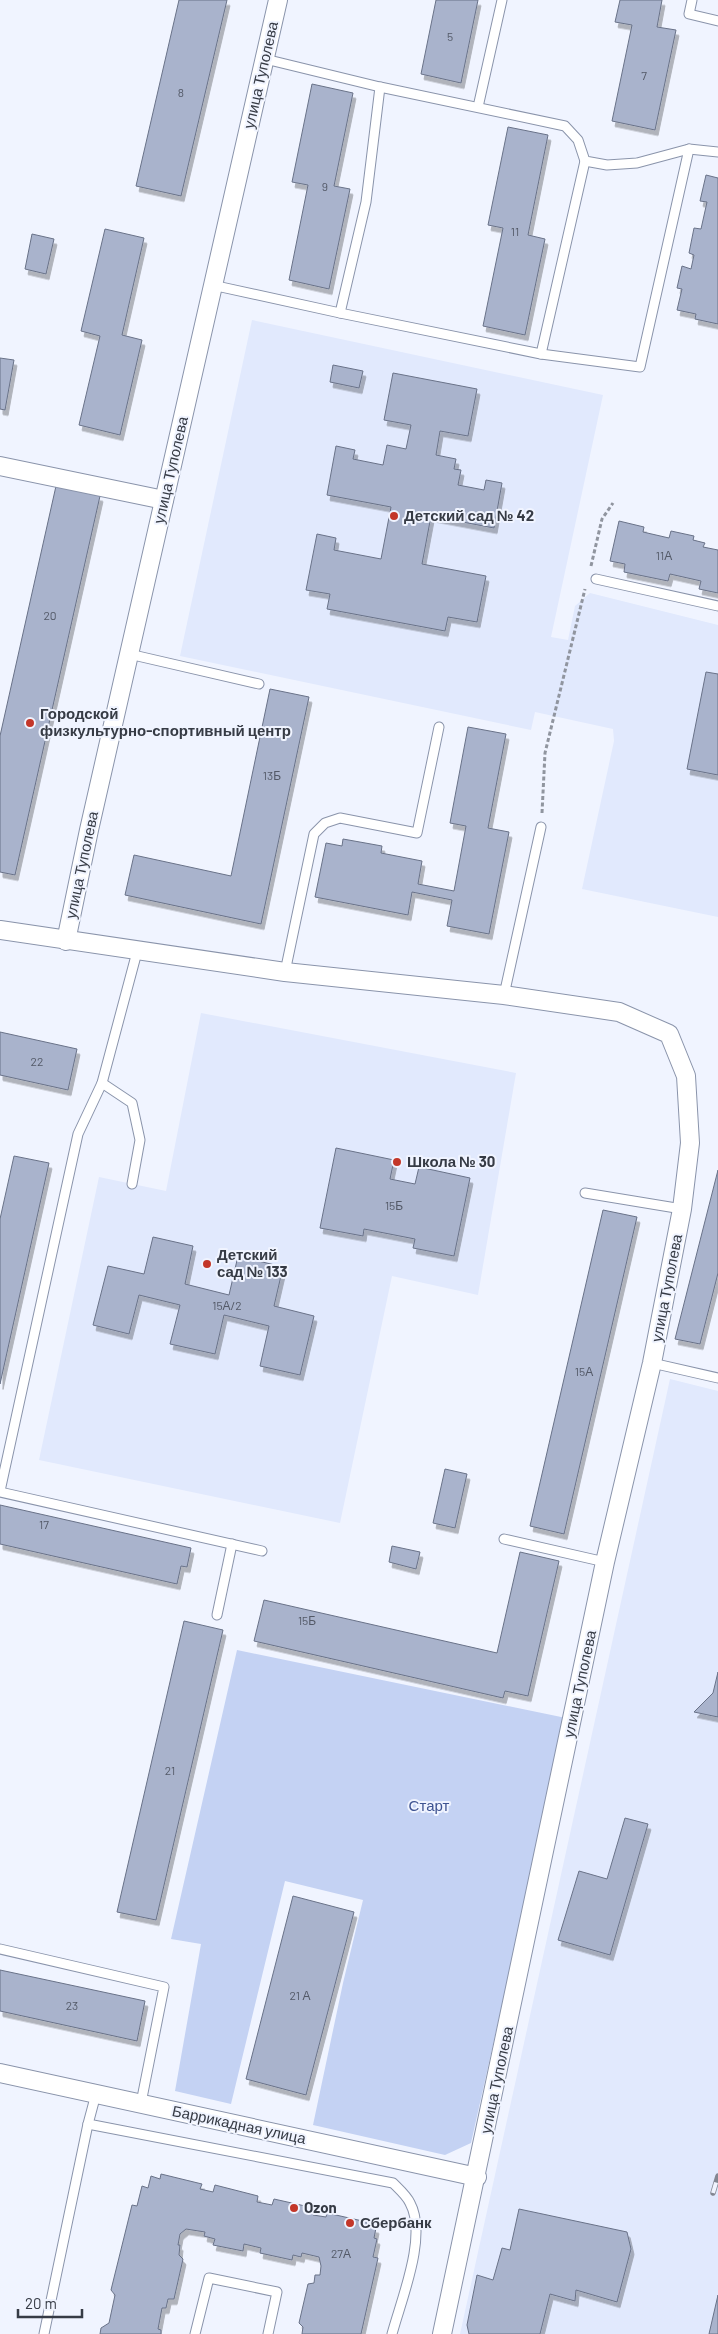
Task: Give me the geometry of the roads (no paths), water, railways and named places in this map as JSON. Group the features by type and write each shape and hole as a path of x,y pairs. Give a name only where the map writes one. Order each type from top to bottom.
{"street":[{"name":"улица Туполева","path":"66,941 89,830 212,284 278,0"},
{"path":"0,466 164,500"},
{"path":"0,930 137,952 285,972 504,996"},
{"name":"улица Туполева","path":"442,2334 477,2177 605,1562 652,1363 682,1209 690,1143 686,1076 669,1034 619,1012 504,996"},
{"name":"Баррикадная улица","path":"0,2073 477,2177"}],"lane":[{"path":"478,107 502,0"},
{"path":"692,0 689,14 718,21"},
{"path":"265,59 380,87 565,126 578,140 585,161 541,354"},
{"path":"340,313 366,202 380,87"},
{"path":"585,161 607,165 637,163 689,149 718,152"},
{"path":"212,284 340,313 541,354 640,366 689,149"},
{"path":"592,577 718,606"},
{"path":"129,654 259,684"},
{"path":"285,972 314,834 325,823 340,818 417,833 439,727"},
{"path":"504,996 541,827"},
{"path":"137,952 102,1082 78,1134 0,1492 262,1551"},
{"path":"102,1082 132,1102 140,1140 132,1184"},
{"path":"585,1193 682,1209"},
{"path":"652,1363 718,1378"},
{"path":"504,1539 605,1562"},
{"path":"217,1615 232,1544"},
{"path":"0,1949 164,1987 141,2104"},
{"path":"44,2334 96,2094"},
{"path":"88,2124 393,2183 410,2203 417,2227 413,2256 392,2334"},
{"path":"195,2334 209,2278 277,2292 268,2334"}],"railway":[{"path":"713,2193 718,2176"}],"place":[{"name":"Детский сад № 42","path":"394,516"},
{"name":"Городской физкультурно-спортивный центр","path":"30,723"},
{"name":"Школа № 30","path":"397,1162"},
{"name":"Детский сад № 133","path":"207,1264"},
{"name":"Ozon","path":"294,2208"},
{"name":"Сбербанк","path":"350,2223"}],"park label":[{"name":"Старт","path":"429,1806"}]}
